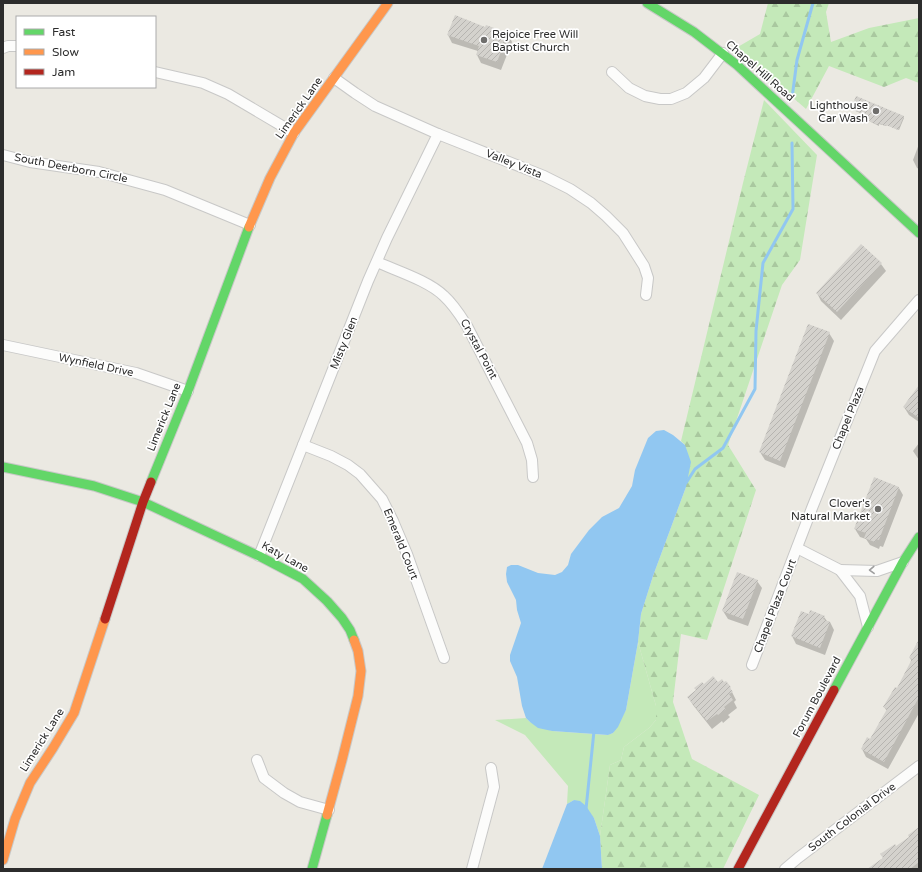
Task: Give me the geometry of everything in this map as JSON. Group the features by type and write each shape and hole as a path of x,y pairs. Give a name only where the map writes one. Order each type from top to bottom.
{"street":[{"name":"Limerick Lane","path":"3,860 15,819 30,783 74,713 143,502 188,391 250,225 270,178 294,133 388,3"},
{"name":"Chapel Hill Road","path":"647,3 676,20 723,53 837,156 919,233"},
{"path":"3,48 8,46 16,46"},
{"path":"612,72 629,88 645,96 660,99 671,99 686,94 704,78 723,53"},
{"path":"156,72 196,82 228,94 294,133"},
{"name":"Valley Vista","path":"334,78 375,106 438,134 544,176 570,189 591,203 623,233 644,266 648,278 646,296"},
{"name":"Misty Glen","path":"259,556 376,262 438,134"},
{"name":"South Deerborn Circle","path":"3,155 30,162 99,172 165,190 250,225"},
{"name":"Crystal Point","path":"376,262 426,284 443,295 456,308 468,326 527,443 532,460 533,477"},
{"name":"Chapel Plaza","path":"797,548 875,351 919,300"},
{"name":"Wynfield Drive","path":"3,345 136,373 188,391"},
{"name":"Emerald Court","path":"303,445 331,456 348,465 360,474 382,499 407,554 444,658"},
{"name":"Katy Lane","path":"3,467 94,486 143,502 259,556 303,580 327,601 342,618 350,630 358,651 361,671 358,696 329,810 312,869"},
{"name":"Forum Boulevard","path":"738,869 903,562 919,537"},
{"path":"797,548 840,570 860,596 868,627"},
{"name":"Chapel Plaza Court","path":"752,665 797,548"},
{"path":"840,570 877,571 903,562"},
{"path":"257,760 264,778 284,793 300,802 329,810"},
{"name":"South Colonial Drive","path":"785,869 919,766"},
{"path":"472,869 494,787 491,768"}],"green space":[{"path":"768,3 829,3 826,12 831,42 869,28 919,18 919,83 906,78 884,87 829,66 806,109 736,48 760,34"},
{"path":"764,100 817,155 800,260 782,285 728,445 756,490 707,640 681,634 673,702 692,759 759,795 723,869 602,869 600,836 610,765 621,760 624,747 649,728 656,720 656,706 638,642 641,614 653,576 686,487 685,445 681,441"},
{"path":"638,642 656,706 656,720 649,728 624,747 621,760 610,765 600,836 594,818 574,800 567,804 568,786 525,735 495,720 526,718 530,722 552,731 607,735 613,733 626,710"}],"water":[{"path":"664,430 685,445 691,462 686,487 653,576 641,614 638,642 626,710 618,727 613,733 608,735 552,731 538,728 526,718 522,706 517,677 510,661 510,655 521,623 516,600 507,582 507,567 511,565 518,565 538,573 555,575 562,572 568,565 571,554 589,530 602,517 619,508 632,486 635,470 648,438 656,431"},
{"path":"574,800 580,801 586,806 594,818 600,836 602,869 542,869 567,804"}],"building":[{"name":"Rejoice Free Will Baptist Church","path":"455,15 485,27 486,25 508,33 497,62 476,55 479,46 447,35"},
{"name":"Lighthouse Car Wash","path":"856,96 904,116 898,130 886,125 885,126 879,123 878,125 869,121 870,119 863,116 864,114 851,109"},
{"path":"861,244 882,263 837,312 816,293"},
{"path":"808,324 830,332 780,461 759,452"},
{"path":"919,385 919,418 903,407"},
{"path":"874,477 899,487 879,540 876,539 875,542 864,538 866,533 854,529"},
{"path":"737,572 758,580 743,619 722,611"},
{"path":"810,610 825,616 823,619 830,622 820,648 791,636 801,611 809,614"},
{"path":"919,639 919,697 884,762 861,749 867,737 870,739 887,709 883,707 895,687 897,688 912,659 909,658"},
{"path":"713,676 718,682 722,679 724,682 726,681 731,687 730,688 733,692 729,694 733,700 724,707 726,709 707,721 687,697 696,690 694,688 702,682 704,684"},
{"path":"919,827 919,862 910,869 867,869 883,858 880,854 909,837 908,835"}],"waterway":[{"path":"792,98 797,60 813,3"},
{"path":"686,483 695,469 723,448 755,389 756,331 763,263 793,209 792,143"},
{"path":"586,809 594,731"}],"traffic: fast":[{"path":"647,3 694,32 737,65 919,233"},
{"path":"151,482 188,391 249,227"},
{"path":"3,467 94,486 143,502 259,556 303,579 327,601 342,618 350,630 354,640"},
{"path":"834,690 903,562 919,537"},
{"path":"312,869 327,815"}],"traffic: slow":[{"path":"249,227 270,178 294,133 388,3"},
{"path":"3,860 15,819 30,783 74,713 105,619"},
{"path":"327,815 358,696 361,671 358,651 354,640"}],"traffic: jam":[{"path":"105,619 143,502 151,482"},
{"path":"738,869 834,690"}],"place":[{"name":"Rejoice Free Will Baptist Church","path":"484,40"},
{"name":"Lighthouse Car Wash","path":"876,111"},
{"name":"Clover's Natural Market","path":"878,509"}]}
